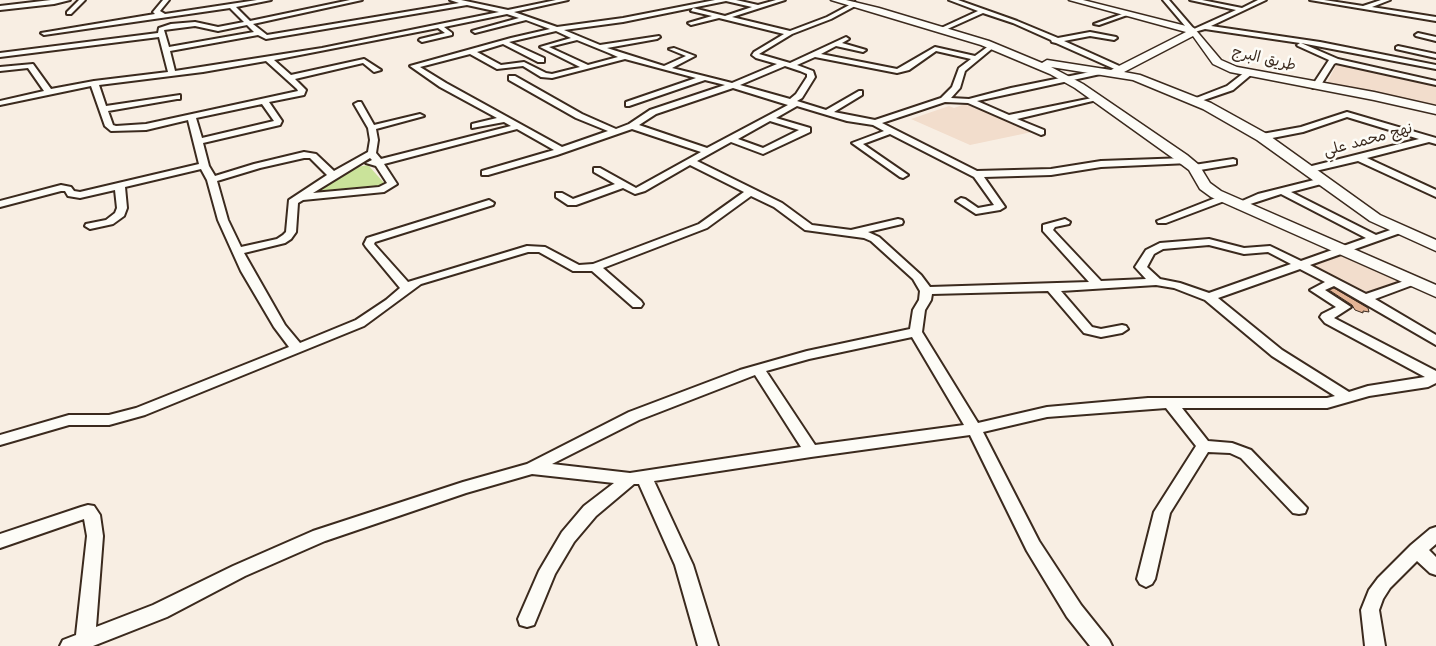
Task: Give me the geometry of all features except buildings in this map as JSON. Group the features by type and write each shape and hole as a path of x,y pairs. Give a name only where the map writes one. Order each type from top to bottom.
{"main road":[{"path":"835,0 855,4 992,46 1066,78 1190,164 1205,186 1223,198 1345,250 1436,292"},
{"path":"1112,71 1198,30"},
{"path":"1026,60 1112,71 1146,80 1195,100 1228,116 1262,137 1360,208 1399,230 1436,246"}],"street":[{"path":"0,8 67,0"},
{"path":"69,13 82,0"},
{"path":"160,14 156,12 166,0"},
{"path":"44,32 160,14 177,15 268,0"},
{"path":"324,0 336,6"},
{"path":"172,74 161,29 171,26 195,24 214,30 359,0"},
{"path":"453,0 505,11 527,18 626,57 706,77 826,113 875,123 966,172 978,175 1058,171 1101,164 1233,162"},
{"path":"0,103 94,83 269,60 440,27 505,11 564,0 572,5"},
{"path":"561,150 516,127 414,66 558,29 623,20 724,0"},
{"path":"729,0 757,7"},
{"path":"691,23 722,17 782,0"},
{"path":"952,0 1015,22 1112,71"},
{"path":"1073,0 1198,30 1320,44 1436,67"},
{"path":"1166,0 1198,30"},
{"path":"1193,0 1240,9"},
{"path":"1198,30 1263,0"},
{"path":"1313,0 1436,19"},
{"path":"1357,0 1375,4"},
{"path":"1363,8 1387,0"},
{"path":"165,50 259,34 266,36 341,25 468,3"},
{"path":"597,170 632,190 638,190 792,103 799,96 811,77 808,71 755,55 790,34 829,18 855,4"},
{"path":"232,7 259,34"},
{"path":"687,8 790,34"},
{"path":"310,11 318,15"},
{"path":"941,30 983,11"},
{"path":"1097,24 1127,14"},
{"path":"325,18 341,25"},
{"path":"474,31 527,18"},
{"path":"421,20 431,28"},
{"path":"422,40 450,34 440,27"},
{"name":"طريق البرج","path":"1198,30 1217,62 1227,68 1248,74 1436,110"},
{"path":"1054,41 1090,34 1114,38"},
{"path":"1418,35 1436,39"},
{"path":"0,55 162,36"},
{"path":"600,47 657,37"},
{"path":"524,51 578,38"},
{"path":"486,173 632,126 653,112 787,65 846,39"},
{"path":"1287,39 1336,61 1436,83"},
{"path":"503,42 541,60"},
{"path":"835,44 863,50"},
{"path":"343,46 350,51"},
{"path":"944,100 956,88 962,70 992,46"},
{"path":"543,47 559,56 587,67"},
{"path":"1398,48 1436,56"},
{"path":"665,68 692,56 672,49"},
{"path":"813,54 897,71 906,68 935,49 975,58"},
{"path":"471,52 503,68 559,56"},
{"path":"357,56 377,70"},
{"path":"524,64 548,76 626,57"},
{"path":"94,83 109,126 114,129 135,128 190,118 300,93 302,90 269,60"},
{"path":"289,78 364,61"},
{"path":"1316,86 1331,62 1336,61"},
{"path":"0,69 30,66 48,92"},
{"path":"875,123 944,100 969,101 1066,78 1112,71"},
{"path":"1195,100 1230,88 1248,74"},
{"path":"629,104 706,77"},
{"path":"512,78 580,116 615,131"},
{"path":"826,113 860,93"},
{"path":"104,109 177,97"},
{"path":"1009,118 1097,99"},
{"path":"199,141 277,123 278,121 264,101"},
{"path":"969,101 1040,132"},
{"path":"299,197 381,190 388,188 392,183 372,153 374,140 372,128 358,104"},
{"path":"1262,137 1303,129 1347,114 1433,138"},
{"path":"372,128 420,116"},
{"path":"190,118 199,141 204,166 212,180 223,220 247,271 280,327 298,349"},
{"path":"731,138 763,151 807,130 768,118"},
{"path":"475,126 505,119"},
{"path":"632,126 708,151"},
{"path":"348,166 377,163 516,127"},
{"path":"891,131 856,143 903,175"},
{"name":"نهج محمد علي","path":"1307,170 1433,138"},
{"path":"238,251 287,237 291,232 293,202 333,174 372,153"},
{"path":"212,180 304,155 313,156 333,174"},
{"path":"1358,158 1435,192"},
{"path":"690,160 778,205 800,224 809,228 866,235 882,243 917,277 926,291 925,300 919,310 916,332 974,429 1041,560 1074,611 1102,646"},
{"path":"0,204 65,188 74,195 204,166"},
{"path":"961,201 976,211 1000,207 978,175"},
{"path":"1238,205 1282,191 1322,182"},
{"path":"559,195 572,203 622,185"},
{"path":"90,226 109,222 120,214 122,208 120,186"},
{"path":"1282,191 1374,238"},
{"path":"0,440 69,420 108,420 125,417 360,323 390,304 407,288 418,282 527,249 540,249 577,269 595,267 703,226 750,192"},
{"path":"1162,221 1223,198"},
{"path":"407,288 371,248 369,242 489,202"},
{"path":"850,233 898,222"},
{"path":"1065,222 1047,227 1048,231 1098,285"},
{"path":"1209,297 1302,266 1399,230"},
{"path":"1156,282 1142,267 1150,252 1167,245 1209,242 1244,251 1270,249 1365,298 1436,341"},
{"path":"595,267 637,304"},
{"path":"1365,298 1414,281"},
{"path":"926,291 1052,288 1156,282 1176,285 1209,297 1277,353 1346,396"},
{"path":"1334,282 1316,290 1345,307 1326,317 1434,382"},
{"path":"1052,288 1088,330 1101,333 1122,329"},
{"path":"78,643 160,611 239,571 319,536 463,488 532,468 634,416 758,369 807,355 916,332"},
{"path":"758,369 811,451"},
{"path":"532,468 637,478 811,451 974,429 1047,412 1108,405 1319,403 1335,401 1346,396 1387,387 1434,382"},
{"path":"1170,403 1204,446 1232,448 1246,454 1299,508"},
{"path":"1146,579 1162,512 1204,446"},
{"path":"527,619 548,571 568,537 590,511 637,478"},
{"path":"637,478 684,564 708,646"},
{"path":"0,541 88,511 92,515 95,536 78,643"},
{"path":"1376,646 1371,626 1370,610 1375,596 1384,583 1436,534"},
{"path":"1417,550 1436,568"}],"shaded area":[{"path":"1337,63 1436,85 1436,107 1326,85"},
{"path":"965,104 978,105 1032,132 970,145 911,119 949,106 954,108"},
{"path":"1345,253 1415,285 1369,302 1303,268"}],"green space":[{"path":"368,165 385,184 383,187 318,192 352,168"}]}
